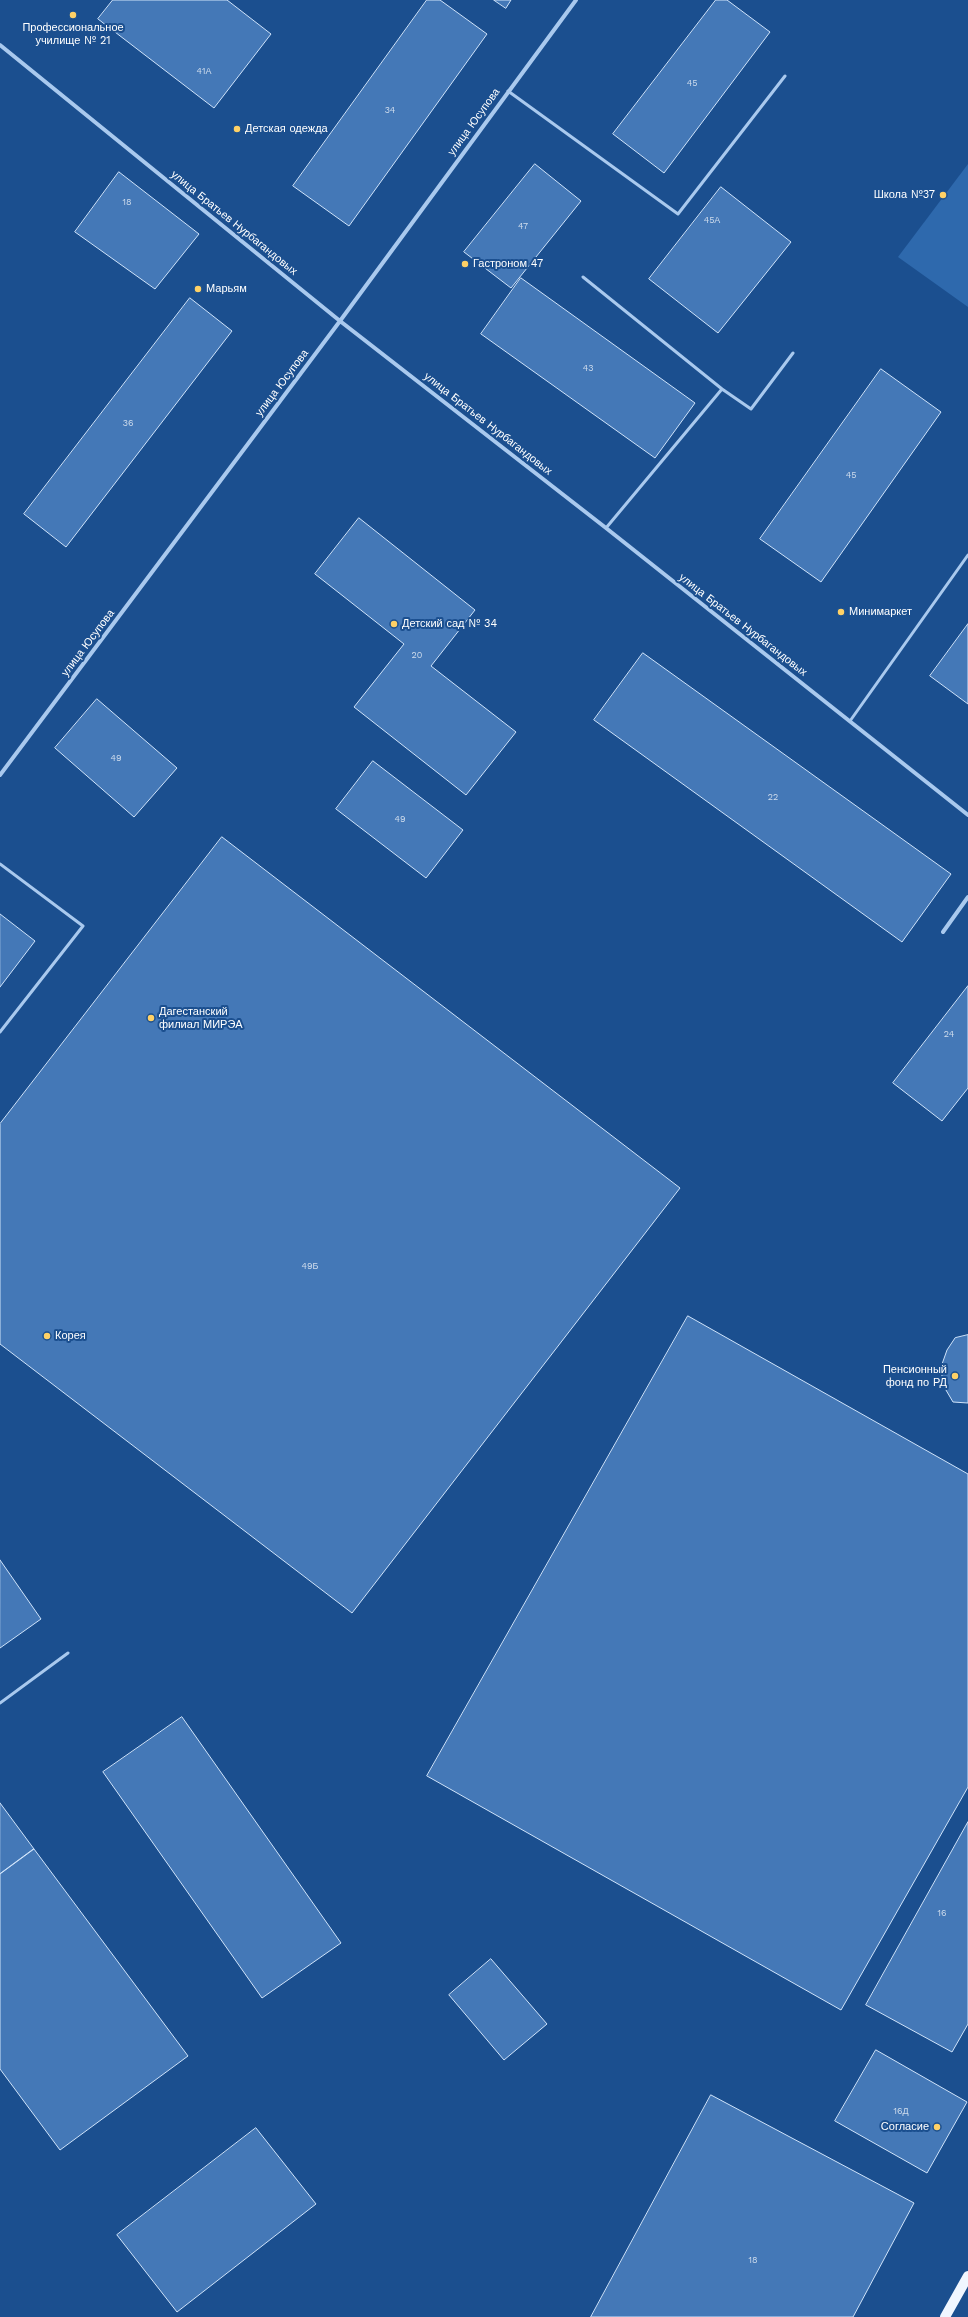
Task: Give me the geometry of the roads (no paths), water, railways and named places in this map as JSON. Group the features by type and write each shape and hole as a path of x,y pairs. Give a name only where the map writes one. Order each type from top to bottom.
{"main road":[{"path":"945,2317 968,2276"}],"street":[{"name":"улица Юсупова","path":"0,775 340,321 576,0"},
{"name":"улица Братьев Нурбагандовых","path":"0,45 340,321 606,528 968,815"},
{"path":"943,932 968,897"}],"lane":[{"path":"508,91 678,214 785,76"},
{"path":"583,277 722,389 751,409 792,353"},
{"path":"606,528 722,389"},
{"path":"850,721 968,555"},
{"path":"0,864 83,926 0,1032"},
{"path":"0,1703 68,1653"}],"place":[{"name":"Профессиональное училище № 21","path":"73,15"},
{"name":"Детская одежда","path":"237,129"},
{"name":"Школа №37","path":"943,195"},
{"name":"Гастроном 47","path":"465,264"},
{"name":"Марьям","path":"198,289"},
{"name":"Минимаркет","path":"841,612"},
{"name":"Детский сад № 34","path":"394,624"},
{"name":"Дагестанский филиал МИРЭА","path":"151,1018"},
{"name":"Корея","path":"47,1336"},
{"name":"Пенсионный фонд по РД","path":"955,1376"},
{"name":"Согласие","path":"937,2127"}]}
